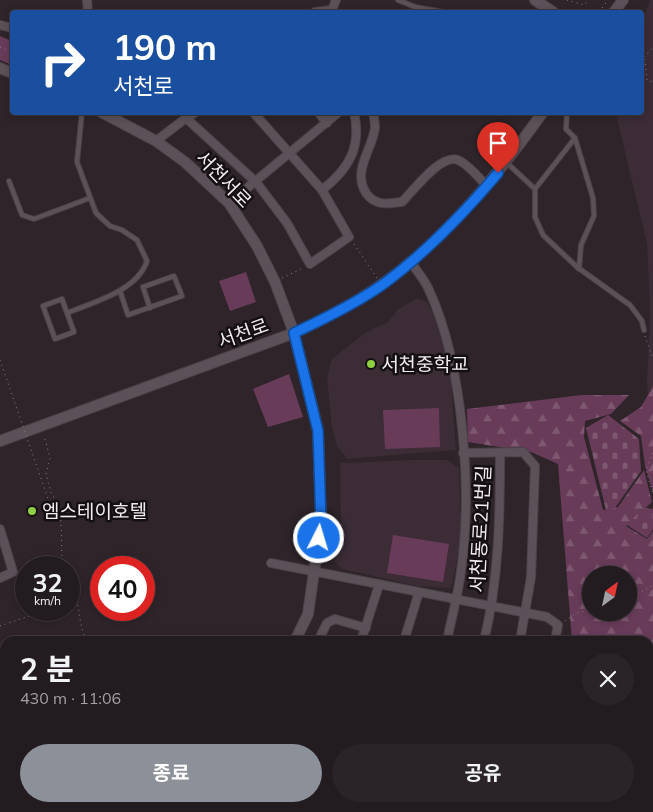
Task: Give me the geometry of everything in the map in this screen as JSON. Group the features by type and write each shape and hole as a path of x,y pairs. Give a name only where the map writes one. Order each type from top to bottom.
{"street":[{"path":"535,0 550,10"},
{"name":"서천서로","path":"106,115 156,142 184,162 229,204 257,246 275,282 294,333 318,431 321,522 308,614 297,636"},
{"path":"156,142 191,115"},
{"path":"186,118 256,182 287,223 310,264 349,237 322,190 256,115"},
{"path":"320,115 327,123"},
{"path":"229,204 336,115"},
{"path":"322,190 344,169 351,156 357,142 354,115"},
{"path":"373,115 375,128 360,175 363,187 370,198 381,204 402,202 440,162 451,159 459,160 487,186"},
{"name":"서천로","path":"0,442 294,333 325,319 382,285 410,261 487,186 514,153 541,115"},
{"name":"서천동로21번길","path":"410,261 429,289 454,366 463,453 466,508 460,577 448,636"},
{"name":"서천동로21번길","path":"463,453 500,454 523,452 534,466 532,577 521,636"},
{"name":"서천동로21번길","path":"485,636 492,606 500,532 500,454"},
{"path":"0,529 13,572 0,578"},
{"path":"270,563 492,606"},
{"path":"363,636 379,585"},
{"path":"406,636 419,592"},
{"name":"서천동로21번길","path":"492,606 547,617 558,625"},
{"path":"320,636 327,623 335,618 366,628"},
{"path":"556,636 558,625"}],"lane":[{"path":"398,0 415,7 432,10"},
{"path":"67,313 120,291 144,272 147,261 137,240 122,230 110,226 96,213 77,162 82,115"},
{"path":"566,115 566,129 575,138 592,198 594,216 581,245 579,269"},
{"path":"575,138 535,189 537,225 543,235 579,269 630,305 642,321 644,330"},
{"path":"506,162 535,189"},
{"path":"9,181 22,214 34,219 90,198"},
{"path":"120,291 128,315 150,308 182,296 174,276 143,287 150,308"},
{"path":"62,299 67,313 74,332 55,339 44,306 62,299"}],"path":[{"path":"567,0 584,5 589,0"},
{"path":"653,47 645,59 647,80 653,82"},
{"path":"349,237 382,285"},
{"path":"275,282 310,264"},
{"path":"644,330 653,359"},
{"path":"0,360 53,513 60,522"},
{"path":"45,439 50,458 46,474 50,492 60,508 62,556"},
{"path":"653,453 646,470 653,495"},
{"path":"13,572 15,577"},
{"path":"638,594 653,585"},
{"path":"558,625 582,612"},
{"path":"0,626 15,620"},
{"path":"79,621 84,636"}],"shaded area":[{"path":"650,0 653,0 653,492 647,380 650,316 647,244 617,119 618,115 644,115 644,18"},
{"path":"418,298 427,302 435,318 450,367 456,450 347,459 337,446 332,428 327,379 331,360 365,333 388,322 398,309"},
{"path":"447,460 459,468 461,542 451,588 417,586 342,569 335,562 339,550 341,530 340,463"}],"green space":[{"path":"0,36 10,40 10,64 0,60"},
{"path":"246,272 256,302 230,311 219,281"},
{"path":"289,374 303,417 268,427 253,389"},
{"path":"653,386 653,492 645,466 641,436 620,421 641,407"},
{"path":"582,395 629,395 611,414 585,421 584,437 603,510 618,507 644,470 652,502 626,526 647,539 653,531 653,636 572,636 558,464 531,452 468,442 467,409"},
{"path":"439,408 440,447 385,449 383,410"},
{"path":"608,415 639,439 641,471 615,508 606,510 586,428"},
{"path":"646,508 653,509 653,529 647,538 627,525 640,511"},
{"path":"393,535 449,544 443,582 387,573"}],"place":[{"name":"서천중학교","path":"371,364"},
{"name":"엠스테이호텔","path":"32,511"}],"route":[{"path":"319,538 321,522 318,431 294,333 325,319 382,285 442,232 498,173"}]}
